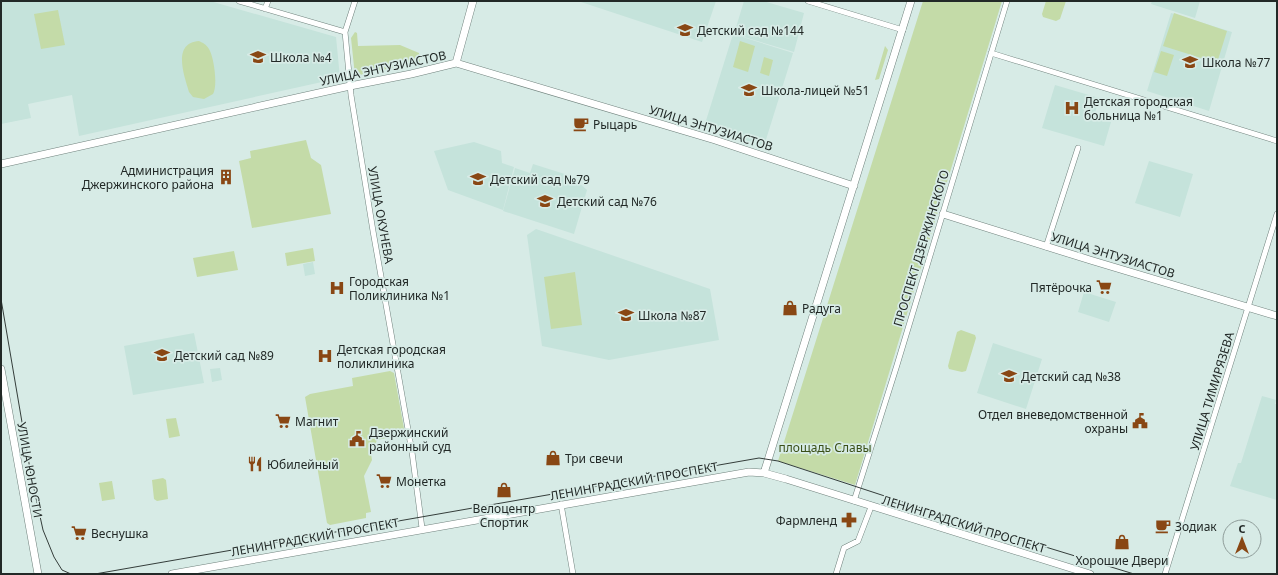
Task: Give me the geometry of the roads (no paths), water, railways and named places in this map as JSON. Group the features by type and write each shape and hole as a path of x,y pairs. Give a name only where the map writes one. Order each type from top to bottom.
{"street":[{"path":"239,1 345,32"},
{"path":"265,9 268,1"},
{"name":"УЛИЦА ОКУНЕВА","path":"355,1 345,32 350,86 373,231 412,452 422,528"},
{"path":"456,63 473,1"},
{"path":"808,1 903,30"},
{"path":"764,473 911,1"},
{"name":"ПРОСПЕКТ ДЗЕРЖИНСКОГО","path":"854,501 1007,1"},
{"path":"991,53 1277,141"},
{"name":"УЛИЦА ЭНТУЗИАСТОВ","path":"1,164 456,63 715,140 854,186"},
{"path":"1046,247 1078,148"},
{"name":"УЛИЦА ЭНТУЗИАСТОВ","path":"943,214 1046,247 1277,316"},
{"name":"УЛИЦА ТИМИРЯЗЕВА","path":"1165,574 1277,214"},
{"name":"УЛИЦА ЮНОСТИ","path":"1,369 38,574"},
{"name":"ЛЕНИНГРАДСКИЙ ПРОСПЕКТ","path":"172,574 422,528 749,472 764,473 1090,574"},
{"path":"561,504 573,574"},
{"path":"836,574 844,548 858,541 871,507"}],"tram line":[{"path":"1,299 31,475 43,530 54,557 62,570 71,574"},
{"path":"95,574 759,458 778,461 967,523 1134,574"}],"place":[{"name":"Детский сад №144","path":"685,30"},
{"name":"Школа №4","path":"258,57"},
{"name":"Школа №77","path":"1190,62"},
{"name":"Школа-лицей №51","path":"749,90"},
{"name":"Детская городская больница №1","path":"1072,108"},
{"name":"Рыцарь","path":"581,124"},
{"name":"Администрация Джержинского района","path":"226,177"},
{"name":"Детский сад №79","path":"478,179"},
{"name":"Детский сад №76","path":"545,201"},
{"name":"Пятёрочка","path":"1104,287"},
{"name":"Городская Поликлиника №1","path":"337,288"},
{"name":"Радуга","path":"790,308"},
{"name":"Школа №87","path":"626,315"},
{"name":"Детский сад №89","path":"162,355"},
{"name":"Детская городская поликлиника","path":"325,356"},
{"name":"Детский сад №38","path":"1009,376"},
{"name":"Магнит","path":"283,421"},
{"name":"Отдел вневедомственной охраны","path":"1140,421"},
{"name":"Дзержинский районный суд","path":"357,439"},
{"name":"Три свечи","path":"553,458"},
{"name":"Юбилейный","path":"255,464"},
{"name":"Монетка","path":"384,481"},
{"name":"Велоцентр Спортик","path":"504,490"},
{"name":"Фармленд","path":"849,520"},
{"name":"Зодиак","path":"1163,526"},
{"name":"Веснушка","path":"79,533"},
{"name":"Хорошие Двери","path":"1122,542"}],"park label":[{"name":"площадь Славы","path":"825,447"}]}
